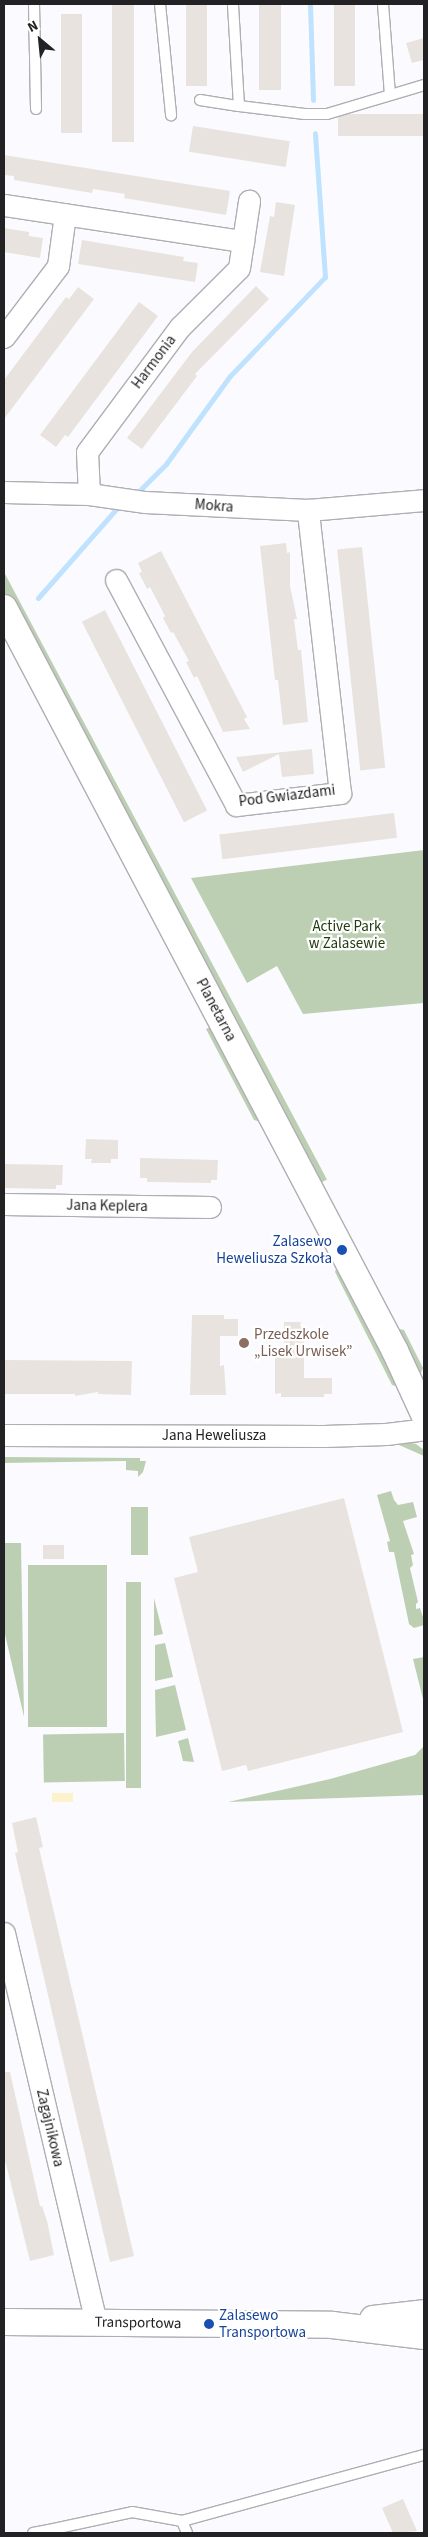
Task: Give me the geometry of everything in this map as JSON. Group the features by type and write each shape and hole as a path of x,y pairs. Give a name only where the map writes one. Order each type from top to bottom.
{"street":[{"name":"Harmonia","path":"89,494 87,452 180,327 239,268 249,201"},
{"path":"4,205 243,241"},
{"path":"4,337 58,266 65,214"},
{"name":"Mokra","path":"4,492 89,494 145,502 308,510 424,500"},
{"name":"Pod Gwiazdami","path":"116,580 236,805 340,793 308,510"},
{"name":"Planetarna","path":"4,608 392,1344 424,1414"},
{"name":"Jana Keplera","path":"4,1204 210,1207"},
{"name":"Jana Heweliusza","path":"4,1435 324,1436 386,1434 424,1429"},
{"name":"Zagajnikowa","path":"4,1933 96,2323"},
{"name":"Transportowa","path":"332,2325 424,2313"},
{"name":"Transportowa","path":"4,2322 332,2325 424,2336"}],"lane":[{"path":"34,4 36,109"},
{"path":"160,4 171,115"},
{"path":"233,4 239,106"},
{"path":"383,4 390,94"},
{"path":"200,100 305,114 327,114 424,85"},
{"path":"33,2533 50,2531 132,2512 182,2521 424,2455"},
{"path":"182,2521 187,2533"}],"green space":[{"path":"4,572 327,1179 313,1187 4,606"},
{"name":"Active Park w Zalasewie","path":"424,850 424,1003 303,1014 277,966 247,983 191,878"},
{"path":"210,1027 261,1122 254,1120 206,1029"},
{"path":"337,1266 399,1387 392,1385 335,1272"},
{"path":"395,1328 404,1330 423,1368 419,1378"},
{"path":"405,1441 416,1444 424,1450 424,1456 399,1445 399,1442"},
{"path":"4,1457 140,1458 140,1461 146,1461 143,1472 138,1477 138,1471 126,1470 126,1461 4,1463"},
{"path":"391,1491 398,1505 413,1502 417,1517 403,1521 414,1554 411,1555 413,1565 410,1568 418,1602 416,1609 420,1608 424,1620 424,1625 414,1628 409,1624 394,1552 389,1552 387,1542 390,1541 377,1495"},
{"path":"131,1507 148,1507 148,1555 131,1555"},
{"path":"4,1543 21,1543 24,1717 4,1630"},
{"path":"28,1565 107,1565 107,1727 28,1727"},
{"path":"126,1582 141,1582 141,1788 126,1788"},
{"path":"154,1598 163,1634 154,1636"},
{"path":"165,1643 173,1677 155,1681 155,1645"},
{"path":"424,1657 424,1703 413,1659"},
{"path":"175,1685 186,1730 156,1737 155,1690"},
{"path":"124,1733 125,1781 44,1782 43,1734"},
{"path":"188,1738 194,1762 183,1761 178,1741"},
{"path":"424,1746 424,1795 228,1802 330,1779 415,1755"}],"sand":[{"path":"52,1793 73,1793 73,1802 52,1802"}],"building":[{"path":"112,4 134,4 134,142 112,142"},
{"path":"186,4 207,4 207,86 186,86"},
{"path":"259,4 281,4 281,90 259,90"},
{"path":"334,4 355,4 355,86 334,86"},
{"path":"61,14 82,14 82,133 61,133"},
{"path":"424,38 424,60 412,63 406,43"},
{"path":"338,114 424,114 424,136 338,136"},
{"path":"193,126 290,141 286,167 189,152"},
{"path":"4,155 230,191 226,215 124,198 125,194 93,189 92,193 14,180 14,176 4,175"},
{"path":"276,202 295,205 284,276 260,272 270,216 274,217"},
{"path":"4,228 29,232 29,236 43,238 40,258 4,252"},
{"path":"82,240 184,257 183,261 198,263 195,282 78,264"},
{"path":"256,286 269,299 195,374 197,376 142,449 127,438 192,352"},
{"path":"78,287 94,299 4,419 4,380 66,297 69,299"},
{"path":"139,302 158,316 68,437 65,435 56,447 40,435"},
{"path":"286,543 287,553 290,552 290,586 297,619 294,619 298,650 301,650 308,722 283,725 278,680 275,680 260,546"},
{"path":"362,547 385,768 360,770 337,550"},
{"path":"161,551 247,717 244,719 250,729 223,732 197,676 194,678 186,662 189,661 163,618 165,616 150,587 147,589 139,573 142,572 138,563"},
{"path":"105,610 207,810 184,822 82,622"},
{"path":"312,749 314,774 282,777 279,754 243,772 236,757"},
{"path":"394,813 397,838 222,859 219,834"},
{"path":"86,1139 118,1140 118,1159 111,1159 111,1163 91,1163 92,1159 85,1159"},
{"path":"140,1158 218,1160 217,1180 211,1180 211,1183 147,1182 147,1178 140,1178"},
{"path":"4,1164 63,1165 62,1185 56,1185 56,1189 4,1188"},
{"path":"192,1315 224,1315 224,1319 238,1319 238,1336 220,1336 220,1366 224,1365 226,1395 190,1395"},
{"path":"284,1322 301,1322 300,1326 304,1326 304,1378 332,1378 332,1394 324,1394 324,1397 281,1397 281,1393 275,1394 275,1347 284,1347"},
{"path":"4,1360 132,1361 131,1395 98,1394 98,1392 75,1396 75,1394 4,1394"},
{"path":"344,1498 403,1732 248,1771 246,1765 222,1771 174,1578 198,1572 189,1537"},
{"path":"43,1545 64,1545 64,1559 43,1559"},
{"path":"36,1817 43,1847 39,1848 134,2256 110,2262 15,1853 18,1852 12,1823"},
{"path":"4,2072 10,2072 40,2206 42,2206 47,2221 54,2255 30,2261 4,2156"},
{"path":"403,2499 417,2531 393,2533 382,2508"}],"waterway":[{"path":"310,4 313,100"},
{"path":"138,492 166,464 230,376 325,277 315,133"},
{"path":"38,598 118,507"}],"place":[{"name":"Zalasewo Heweliusza Szkoła","path":"342,1250"},
{"name":"Przedszkole „Lisek Urwisek”","path":"244,1343"},
{"name":"Zalasewo Transportowa","path":"209,2324"}]}
